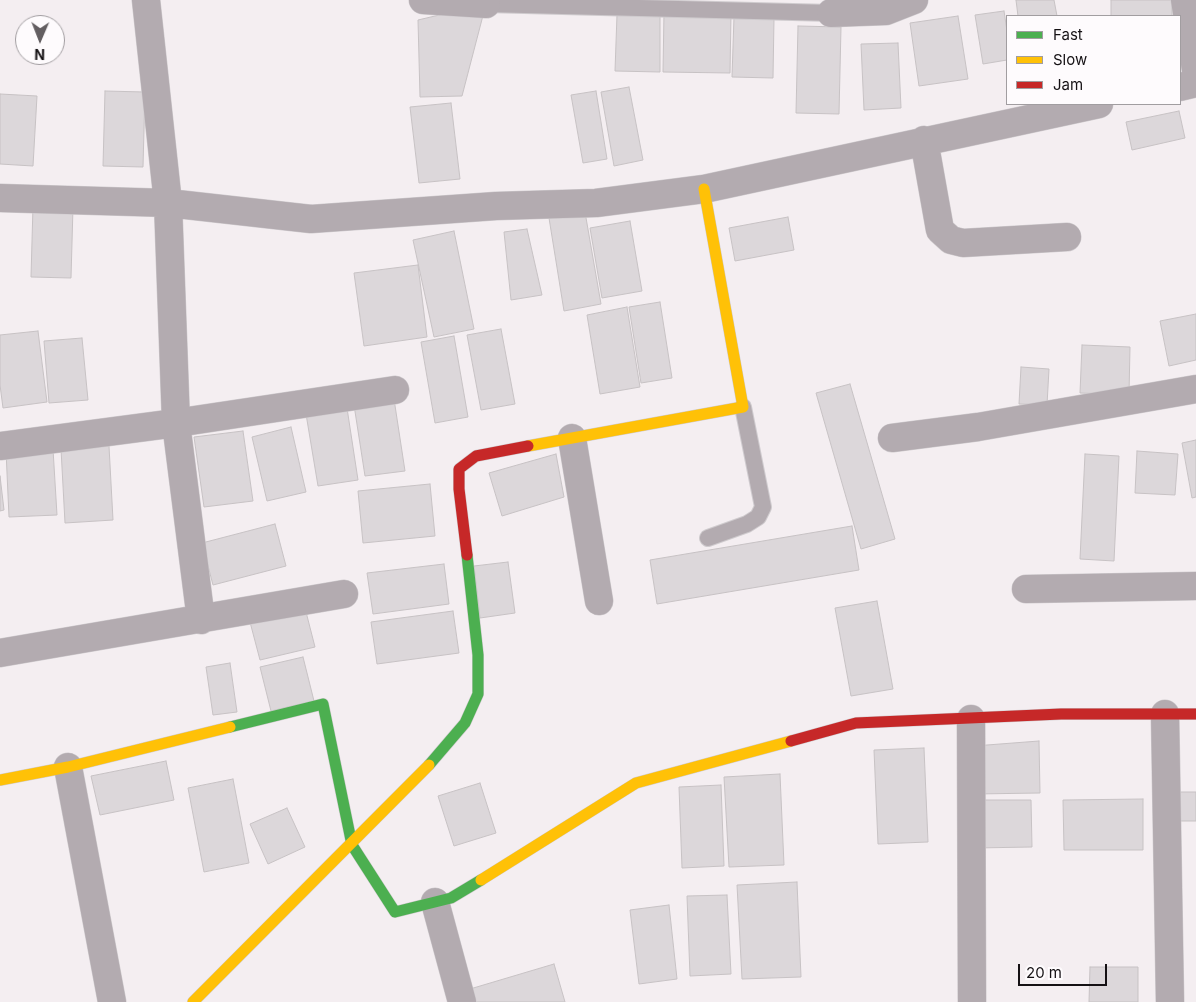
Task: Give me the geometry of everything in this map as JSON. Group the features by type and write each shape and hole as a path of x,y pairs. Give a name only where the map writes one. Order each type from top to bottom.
{"street":[{"path":"146,0 168,202 176,423 201,620"},
{"path":"423,0 486,4"},
{"path":"831,12 885,6 914,0"},
{"path":"1185,0 1196,70"},
{"path":"1181,87 1196,83"},
{"path":"0,198 168,202 312,219 496,206 596,203 704,189 924,140 1094,105"},
{"path":"924,140 940,230 950,240 962,243 1067,237"},
{"path":"193,1002 441,754 465,723 478,694 478,655 458,489 459,469 476,456 743,407 704,189"},
{"path":"892,438 978,427 1196,389"},
{"path":"0,446 176,423 395,390"},
{"path":"572,438 599,601"},
{"path":"1026,589 1196,586"},
{"path":"0,653 344,594"},
{"path":"0,780 68,767 323,704 352,845 395,912 451,898 636,783 856,723 1061,714 1196,714"},
{"path":"1165,714 1170,1002"},
{"path":"971,719 972,1002"},
{"path":"68,767 112,1002"},
{"path":"435,902 462,1002"}],"lane":[{"path":"486,4 831,12"},
{"path":"708,538 747,524 758,517 763,507 743,407"}],"building":[{"path":"1016,0 1054,0 1057,15 1018,15"},
{"path":"1111,0 1172,0 1172,15 1111,15"},
{"path":"486,4 462,96 420,97 418,20"},
{"path":"1004,11 1006,60 983,64 975,15"},
{"path":"664,12 731,14 730,73 663,72"},
{"path":"617,15 660,16 660,72 615,71"},
{"path":"958,16 968,79 919,86 910,23"},
{"path":"734,17 774,18 773,78 732,77"},
{"path":"798,26 841,27 839,114 796,113"},
{"path":"898,43 901,108 864,110 861,44"},
{"path":"629,87 643,160 614,166 601,92"},
{"path":"105,91 145,92 143,167 103,166"},
{"path":"596,91 607,159 583,163 571,95"},
{"path":"0,94 37,96 33,166 0,164"},
{"path":"451,103 460,179 419,183 410,107"},
{"path":"1179,111 1185,138 1132,150 1126,122"},
{"path":"33,206 73,207 71,278 31,277"},
{"path":"585,212 601,304 564,311 549,218"},
{"path":"788,217 794,250 735,261 729,228"},
{"path":"630,221 642,291 602,298 590,228"},
{"path":"527,229 542,295 511,300 504,232"},
{"path":"454,231 474,329 434,337 413,240"},
{"path":"418,265 427,337 364,346 354,273"},
{"path":"660,302 672,378 641,383 629,307"},
{"path":"627,307 640,387 600,394 587,315"},
{"path":"1196,314 1196,360 1169,366 1160,321"},
{"path":"501,329 515,404 481,410 467,335"},
{"path":"38,331 47,402 3,408 0,385 0,335"},
{"path":"454,336 468,417 435,423 421,342"},
{"path":"82,338 88,400 49,403 44,341"},
{"path":"1082,345 1130,347 1129,395 1080,393"},
{"path":"1021,367 1049,369 1047,405 1019,404"},
{"path":"850,384 895,539 861,549 816,393"},
{"path":"394,399 405,471 365,476 354,405"},
{"path":"347,408 358,480 318,486 306,414"},
{"path":"291,427 306,492 267,501 252,437"},
{"path":"243,431 253,501 204,507 194,437"},
{"path":"1196,440 1196,497 1192,498 1182,443"},
{"path":"109,446 113,520 65,523 61,449"},
{"path":"53,449 57,515 9,517 6,451"},
{"path":"1137,451 1178,454 1175,495 1135,493"},
{"path":"556,454 564,497 502,516 489,473"},
{"path":"1085,454 1119,456 1114,561 1080,559"},
{"path":"0,476 4,510 0,511"},
{"path":"430,484 435,536 363,543 358,491"},
{"path":"275,524 286,566 213,585 202,543"},
{"path":"852,526 859,570 657,604 650,560"},
{"path":"508,562 515,613 480,618 474,566"},
{"path":"444,564 449,604 373,614 367,573"},
{"path":"877,601 893,689 851,696 835,608"},
{"path":"305,608 315,647 260,660 250,622"},
{"path":"453,611 459,653 377,664 371,622"},
{"path":"303,657 314,701 271,711 260,667"},
{"path":"230,663 237,712 213,715 206,667"},
{"path":"1039,741 1040,793 975,794 974,746"},
{"path":"924,748 928,842 878,844 874,750"},
{"path":"166,761 174,800 100,815 91,776"},
{"path":"780,774 784,865 729,867 724,777"},
{"path":"233,779 249,863 204,872 188,788"},
{"path":"480,783 496,833 454,846 438,796"},
{"path":"721,785 724,866 682,868 679,787"},
{"path":"1178,792 1196,792 1196,821 1178,821"},
{"path":"1143,799 1143,850 1064,850 1063,800"},
{"path":"974,800 1031,800 1032,847 975,848"},
{"path":"287,808 305,847 268,864 250,824"},
{"path":"797,882 801,977 742,979 737,885"},
{"path":"727,895 731,974 690,976 687,896"},
{"path":"669,905 677,979 639,984 630,910"},
{"path":"554,964 565,1002 473,1002 470,989"},
{"path":"1090,967 1138,967 1138,1002 1089,1002"}],"traffic: fast":[{"path":"429,765 465,723 478,694 478,655 467,555"},
{"path":"230,727 323,704 352,845 395,912 451,898 481,880"}],"traffic: slow":[{"path":"528,446 743,407 704,189"},
{"path":"0,780 68,767 230,727"},
{"path":"481,880 636,783 791,741"},
{"path":"193,1002 429,765"}],"traffic: jam":[{"path":"467,555 459,489 459,469 476,456 528,446"},
{"path":"791,741 856,723 1061,714 1196,714"}]}
